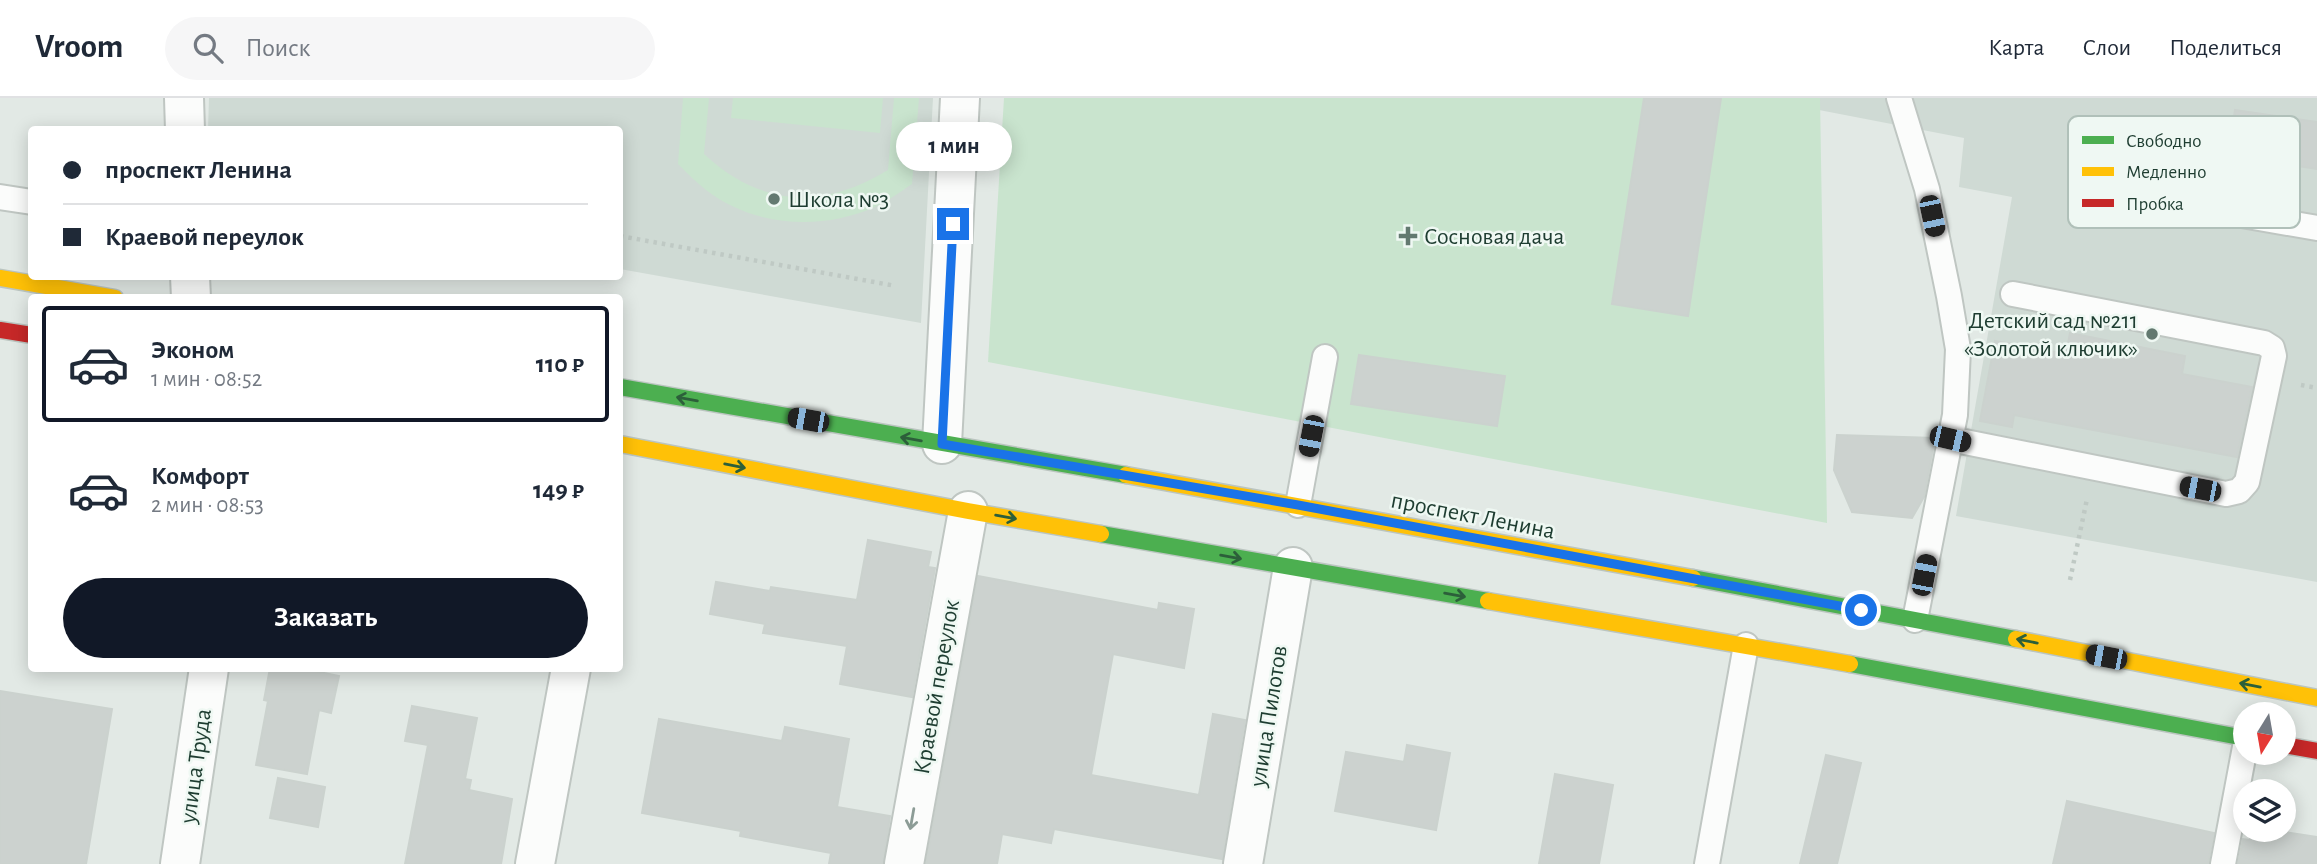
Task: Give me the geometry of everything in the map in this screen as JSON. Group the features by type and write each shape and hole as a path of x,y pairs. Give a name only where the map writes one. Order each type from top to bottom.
{"main road":[{"path":"0,278 92,294"},
{"path":"0,330 28,334"},
{"name":"проспект Ленина","path":"623,388 1298,505 2317,698"},
{"path":"623,445 968,511 1746,645 2233,736"},
{"path":"2296,747 2317,751"}],"street":[{"path":"184,98 185,126"},
{"path":"942,444 960,98"},
{"name":"Краевой переулок","path":"904,864 968,511"},
{"name":"улица Пилотов","path":"1243,864 1293,567"},
{"name":"улица Труда","path":"180,864 208,672"},
{"path":"535,864 570,672"}],"lane":[{"path":"1899,98 1927,189 1958,349 1955,415 1915,621"},
{"path":"0,197 28,201"},
{"path":"1950,439 2226,495 2239,491 2248,482 2274,356 2272,348 2264,342 2013,294"},
{"path":"1298,505 1325,357"},
{"path":"1707,864 1746,645"},
{"path":"2223,864 2242,765"}],"path":[{"path":"623,237 896,286"},
{"path":"2070,580 2093,468"}],"shaded area":[{"name":"Школа №3","path":"209,98 933,98 921,323 623,270 623,126 208,126"},
{"name":"Детский сад №211 «Золотой ключик»","path":"1820,98 2317,98 2317,582 1956,516 2012,197 1959,187 1964,138 1819,110"}],"green space":[{"path":"683,98 709,98 704,154 726,172 748,184 770,193 793,197 840,192 888,170 894,98 919,98 912,184 875,207 833,220 788,221 745,212 706,190 678,164"},
{"path":"733,98 883,98 880,133 731,118"},
{"name":"Сосновая дача","path":"1004,98 1820,98 1827,523 988,362"}],"building":[{"path":"1644,98 1721,98 1688,316 1612,304"},
{"path":"2235,110 2276,116 2234,116"},
{"path":"2300,120 2317,122 2317,169 2300,166"},
{"path":"2070,333 2185,356 2182,374 2252,387 2237,457 2014,415 2012,427 1980,421 1995,341 2066,354"},
{"path":"1359,355 1505,376 1497,426 1351,404"},
{"path":"1837,435 1935,438 1924,497 1912,518 1852,512 1834,470"},
{"path":"868,540 931,552 928,567 935,568 912,697 840,684 847,646 763,633 765,624 710,614 716,582 857,600"},
{"path":"978,576 1158,610 1159,603 1194,609 1184,668 1113,654 1091,775 1199,795 1213,714 1245,720 1222,859 1054,829 1051,843 1002,834 997,864 926,864"},
{"path":"269,672 320,672 339,676 331,713 319,710 307,774 256,765 268,701 264,700"},
{"path":"0,691 112,709 86,864 0,864"},
{"path":"412,706 477,718 465,779 471,780 469,790 512,799 501,864 405,864 428,745 405,741"},
{"path":"659,719 782,741 785,727 849,739 837,807 890,816 883,864 829,864 831,853 740,836 741,831 642,813"},
{"path":"1407,745 1450,753 1436,830 1335,811 1346,752 1404,762"},
{"path":"1826,755 1861,763 1837,864 1800,864"},
{"path":"1555,774 1613,785 1599,864 1539,864"},
{"path":"278,778 325,787 318,827 270,818"},
{"path":"2067,801 2214,833 2208,864 2053,864"},
{"path":"2296,834 2317,837 2317,864 2238,864 2242,842 2296,842"}],"traffic: fast":[{"path":"623,388 1126,475"},
{"path":"1101,534 1488,601"},
{"path":"1693,578 2016,639"},
{"path":"1850,664 2233,736"}],"traffic: slow":[{"path":"0,278 92,294"},
{"path":"623,445 1101,534"},
{"path":"1126,475 1693,578"},
{"path":"1488,601 1850,664"},
{"path":"2016,639 2317,698"}],"traffic: jam":[{"path":"0,330 28,334"},
{"path":"2296,747 2317,751"}],"place":[{"name":"Школа №3","path":"774,199"},
{"name":"Сосновая дача","path":"1408,236"},
{"name":"Детский сад №211 «Золотой ключик»","path":"2152,334"}],"route":[{"path":"953,224 942,444 1298,505 1861,610"}]}
